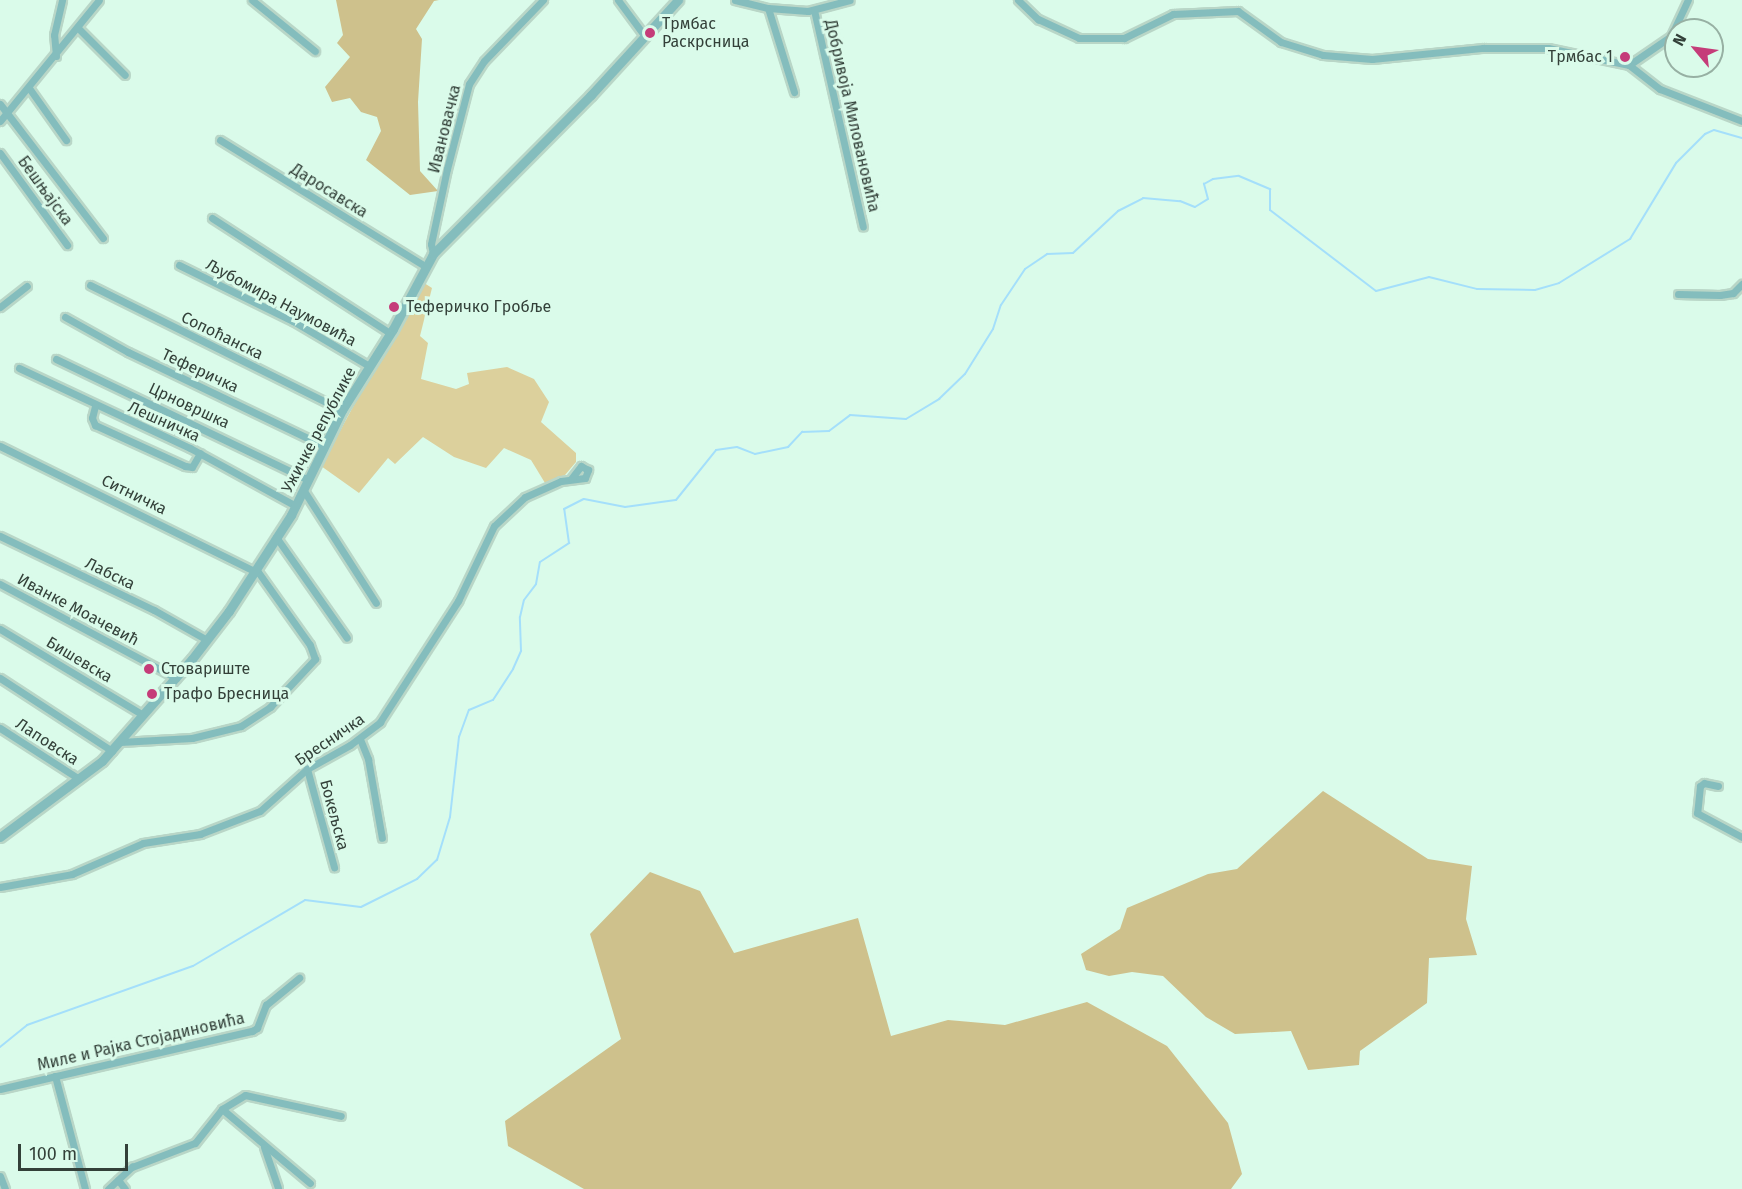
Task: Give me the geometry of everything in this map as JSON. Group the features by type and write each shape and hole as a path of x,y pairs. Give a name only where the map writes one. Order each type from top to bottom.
{"street":[{"path":"56,56 54,35 62,0"},
{"path":"0,121 56,56 99,0"},
{"path":"252,0 315,51"},
{"name":"Ивановачка","path":"433,254 431,244 469,84 484,61 543,0"},
{"path":"618,0 644,35"},
{"name":"Ужичке републике","path":"0,837 79,779 112,751 207,640 296,506 342,410 390,333 433,254 678,0"},
{"path":"735,0 768,8 814,10 849,0"},
{"path":"1018,0 1038,19 1079,38 1124,38 1173,14 1238,11 1281,42 1323,55 1372,58 1483,48 1548,48 1629,65 1660,89 1742,121"},
{"path":"1629,65 1671,36 1688,0"},
{"path":"768,8 794,92"},
{"name":"Добривоја Миловановића","path":"814,10 862,227"},
{"path":"78,28 125,75"},
{"path":"29,88 66,140"},
{"path":"0,104 8,111 103,238"},
{"name":"Даросавска","path":"220,140 425,266"},
{"name":"Бешњајска","path":"0,153 68,245"},
{"path":"212,218 390,333"},
{"name":"Љубомира Наумовића","path":"179,265 293,321 369,366"},
{"path":"1678,294 1720,295 1732,293 1742,284"},
{"name":"Сопоћанска","path":"90,285 342,410"},
{"path":"0,307 27,286"},
{"name":"Теферичка","path":"65,317 128,352 324,447"},
{"name":"Црновршка","path":"56,359 309,480"},
{"name":"Лешничка","path":"19,368 95,406 200,453 296,506"},
{"path":"95,406 92,422 95,426 175,462 192,467 200,453"},
{"name":"Ситничка","path":"0,446 255,570"},
{"name":"Бресничка","path":"0,887 51,880 143,843 200,834 248,817 265,807 307,769 360,739 384,717 440,631 494,526 525,497 571,479"},
{"path":"304,491 376,603"},
{"name":"Лабска","path":"0,536 154,610 207,640"},
{"path":"276,537 347,638"},
{"path":"120,742 192,738 241,726 277,700 316,656 255,570"},
{"name":"Иванке Моачевић","path":"0,584 176,678"},
{"name":"Бишевска","path":"0,629 143,715"},
{"path":"0,678 112,751"},
{"name":"Лаповска","path":"0,728 79,779"},
{"path":"360,739 368,759 382,838"},
{"name":"Бокељска","path":"307,769 334,867"},
{"path":"1718,786 1700,786 1696,813 1742,837"},
{"name":"Миле и Рајка Стојадиновића","path":"0,1089 255,1030 266,1005 299,978"},
{"path":"56,1076 85,1189"},
{"path":"108,1189 132,1167 195,1143 222,1109 252,1094 341,1116"},
{"path":"222,1109 264,1147 310,1183"},
{"path":"264,1147 278,1188"},
{"path":"0,1176 5,1189"},
{"path":"118,1180 125,1189"}],"shaded area":[{"path":"336,0 439,0 434,1 416,29 422,39 418,102 420,171 438,191 410,195 366,160 381,131 377,117 361,112 350,98 332,102 325,87 350,57 337,43 343,35"},
{"path":"421,281 432,288 420,336 428,343 421,379 456,389 469,384 467,373 507,367 534,379 549,402 541,422 576,453 576,462 565,475 545,483 531,460 504,448 486,468 454,457 423,437 395,464 388,458 359,493 321,466"},
{"path":"1323,791 1428,859 1472,866 1466,919 1477,955 1429,958 1427,1003 1360,1051 1359,1065 1308,1070 1291,1031 1235,1034 1206,1017 1163,976 1132,972 1109,976 1086,970 1081,954 1120,929 1127,908 1208,874 1237,869"},
{"path":"650,872 700,891 734,953 858,918 891,1036 948,1020 1005,1025 1087,1002 1167,1046 1228,1123 1242,1174 1231,1189 584,1189 508,1146 505,1121 621,1039 590,934"}],"waterway":[{"path":"0,1047 27,1025 193,966 305,900 361,907 417,879 437,860 450,817 459,737 469,710 493,700 513,669 521,651 520,617 524,600 536,584 540,562 569,543 564,509 584,499 625,507 676,500 716,450 737,447 755,454 788,447 802,432 829,431 850,415 906,419 939,399 965,374 993,329 1001,305 1025,269 1047,254 1073,253 1118,211 1143,198 1180,201 1195,207 1208,199 1204,184 1213,179 1239,176 1270,189 1270,210 1376,291 1429,277 1477,289 1535,290 1559,283 1630,239 1676,163 1705,134 1714,130 1742,138"}],"place":[{"name":"Трмбас Раскрсница","path":"650,33"},
{"name":"Трмбас 1","path":"1625,57"},
{"name":"Теферичко Гробље","path":"394,307"},
{"name":"Стовариште","path":"149,669"},
{"name":"Трафо Бресница","path":"152,694"}]}
